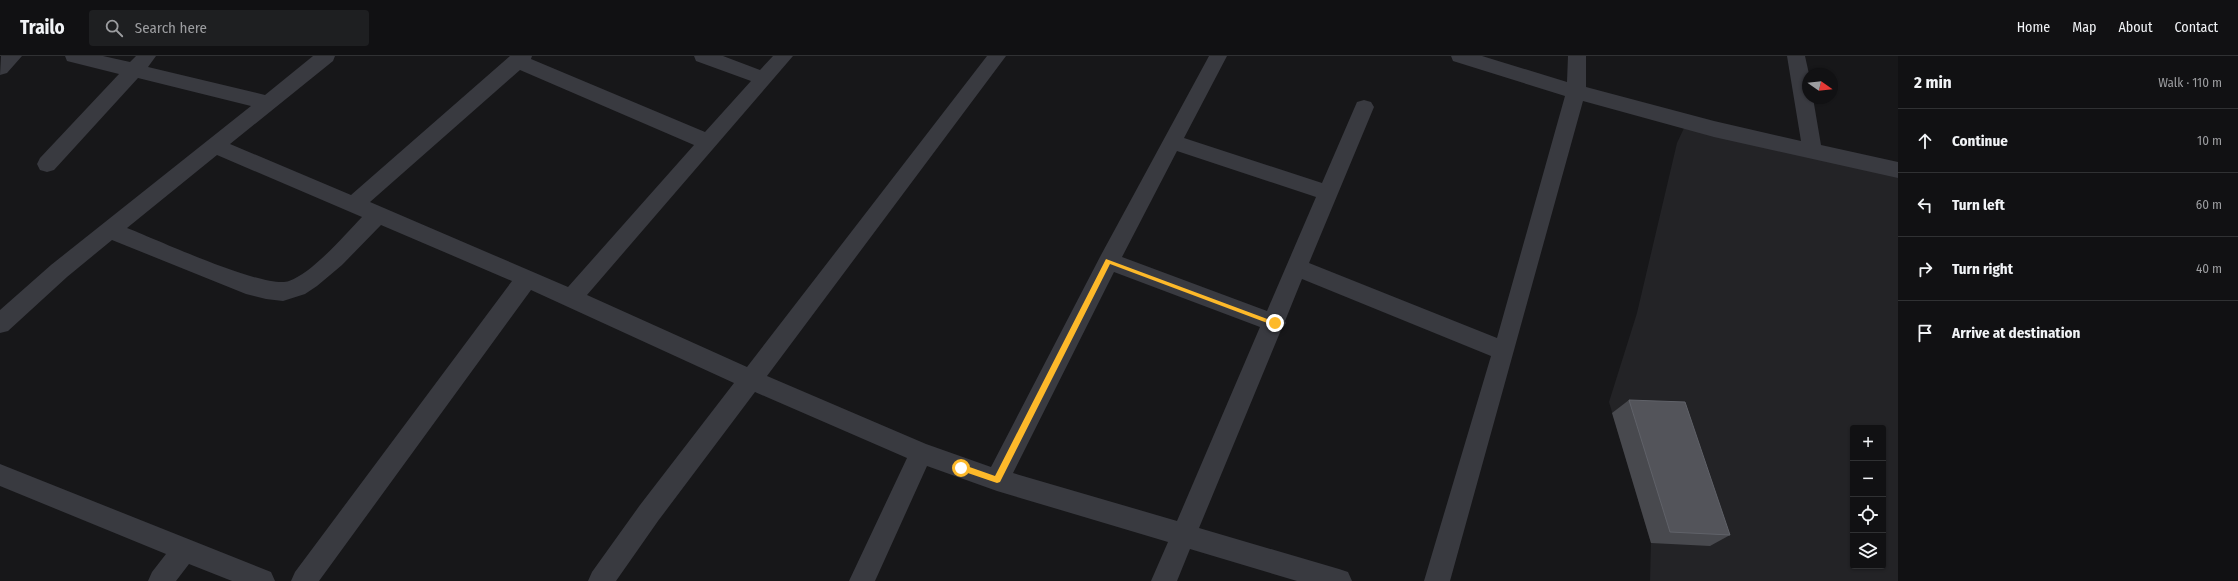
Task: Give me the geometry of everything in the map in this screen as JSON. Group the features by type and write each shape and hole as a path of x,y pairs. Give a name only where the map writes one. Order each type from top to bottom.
{"street":[{"path":"0,68 13,56"},
{"path":"74,56 266,102"},
{"path":"47,164 147,56"},
{"path":"0,324 31,295 110,230 215,146 266,102 326,56"},
{"path":"703,56 764,79"},
{"path":"571,299 784,56"},
{"path":"601,581 649,513 997,56"},
{"path":"997,480 1109,261 1218,56"},
{"path":"1460,56 1576,92 1714,129 1898,170"},
{"path":"1437,581 1504,351 1576,92 1577,56"},
{"path":"1796,56 1812,150"},
{"path":"354,204 520,59 708,142"},
{"path":"1164,581 1275,323 1309,236 1364,107"},
{"path":"1173,142 1328,193"},
{"path":"215,146 527,278 750,380 921,453 997,480 1339,581"},
{"path":"110,230 254,288 270,291 287,291 300,287 317,275 378,215"},
{"path":"1109,261 1275,323"},
{"path":"1297,268 1504,351"},
{"path":"304,581 527,278"},
{"path":"862,581 921,453"},
{"path":"0,475 183,551 262,581"},
{"path":"161,581 183,551"}],"shaded area":[{"path":"1685,126 1898,175 1898,581 1650,581 1651,543 1609,402 1637,313 1677,143"}],"building":[{"path":"1629,400 1685,402 1730,535 1670,532"}],"route":[{"path":"961,468 997,480 1109,261 1275,323"}]}
